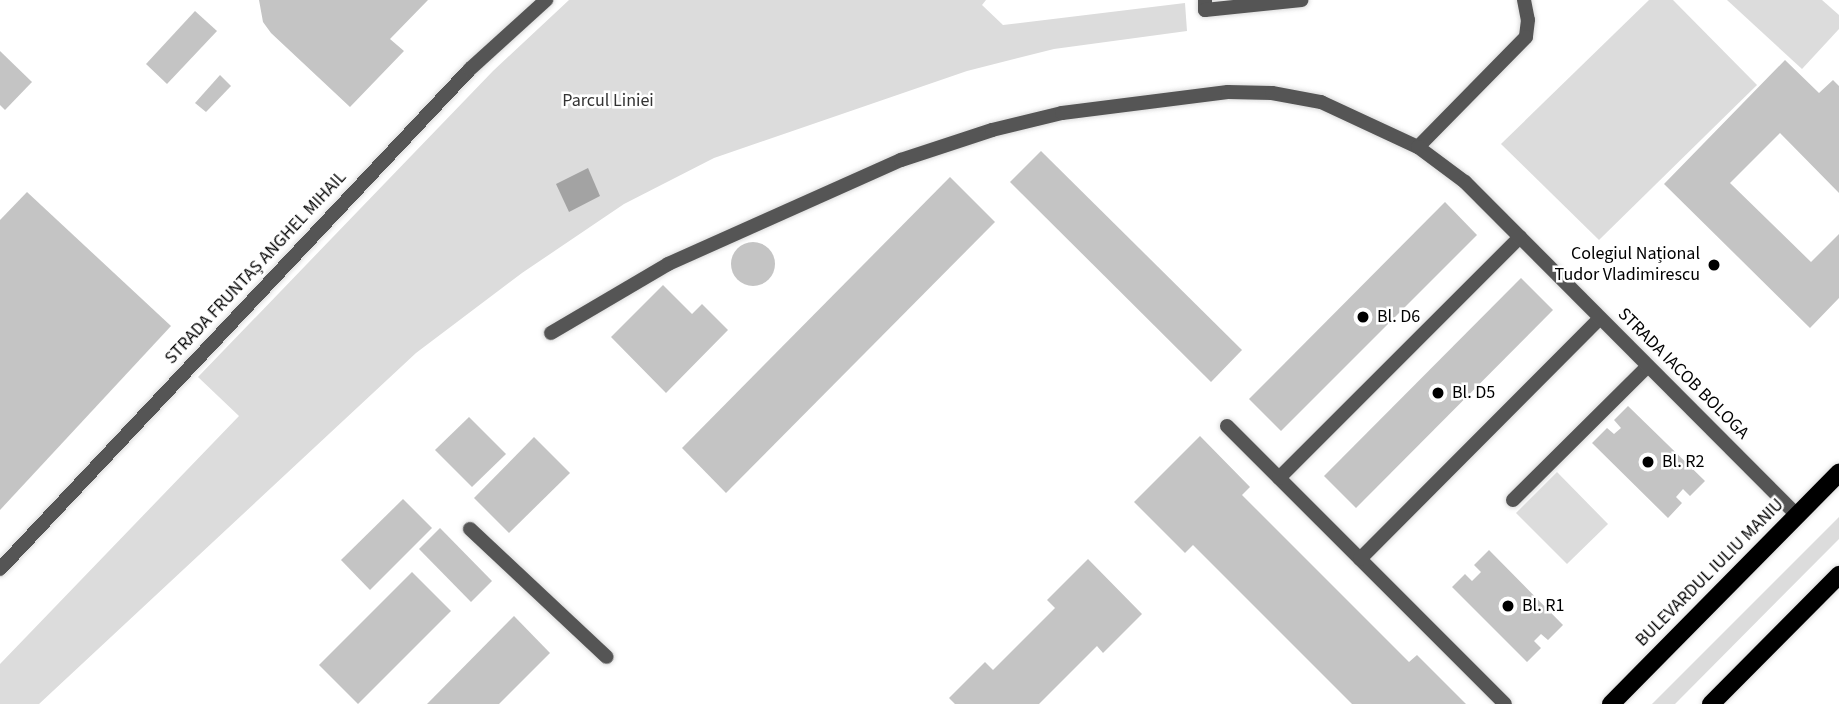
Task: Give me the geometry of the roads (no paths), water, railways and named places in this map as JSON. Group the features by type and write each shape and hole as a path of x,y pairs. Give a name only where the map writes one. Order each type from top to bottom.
{"main road":[{"name":"BULEVARDUL IULIU MANIU","path":"1611,704 1839,472"},
{"path":"1711,704 1839,575"}],"street":[{"name":"STRADA FRUNTAȘ ANGHEL MIHAIL","path":"0,569 470,69 546,0"},
{"path":"1205,0 1205,10 1301,0"},
{"path":"1419,147 1526,37 1528,20 1524,0"},
{"name":"STRADA IACOB BOLOGA","path":"551,333 668,264 901,160 992,130 1062,113 1228,92 1272,93 1321,102 1419,147 1465,182 1797,515"},
{"path":"1279,478 1520,237"},
{"path":"1360,559 1600,318"},
{"path":"1513,500 1648,366"},
{"path":"1227,426 1505,704"},
{"path":"470,529 607,657"}],"place":[{"name":"Colegiul Național Tudor Vladimirescu","path":"1714,265"},
{"name":"Bl. D6","path":"1363,317"},
{"name":"Bl. D5","path":"1438,393"},
{"name":"Bl. R2","path":"1648,462"},
{"name":"Bl. R1","path":"1508,606"}],"park label":[{"name":"Parcul Liniei","path":"608,101"}]}
